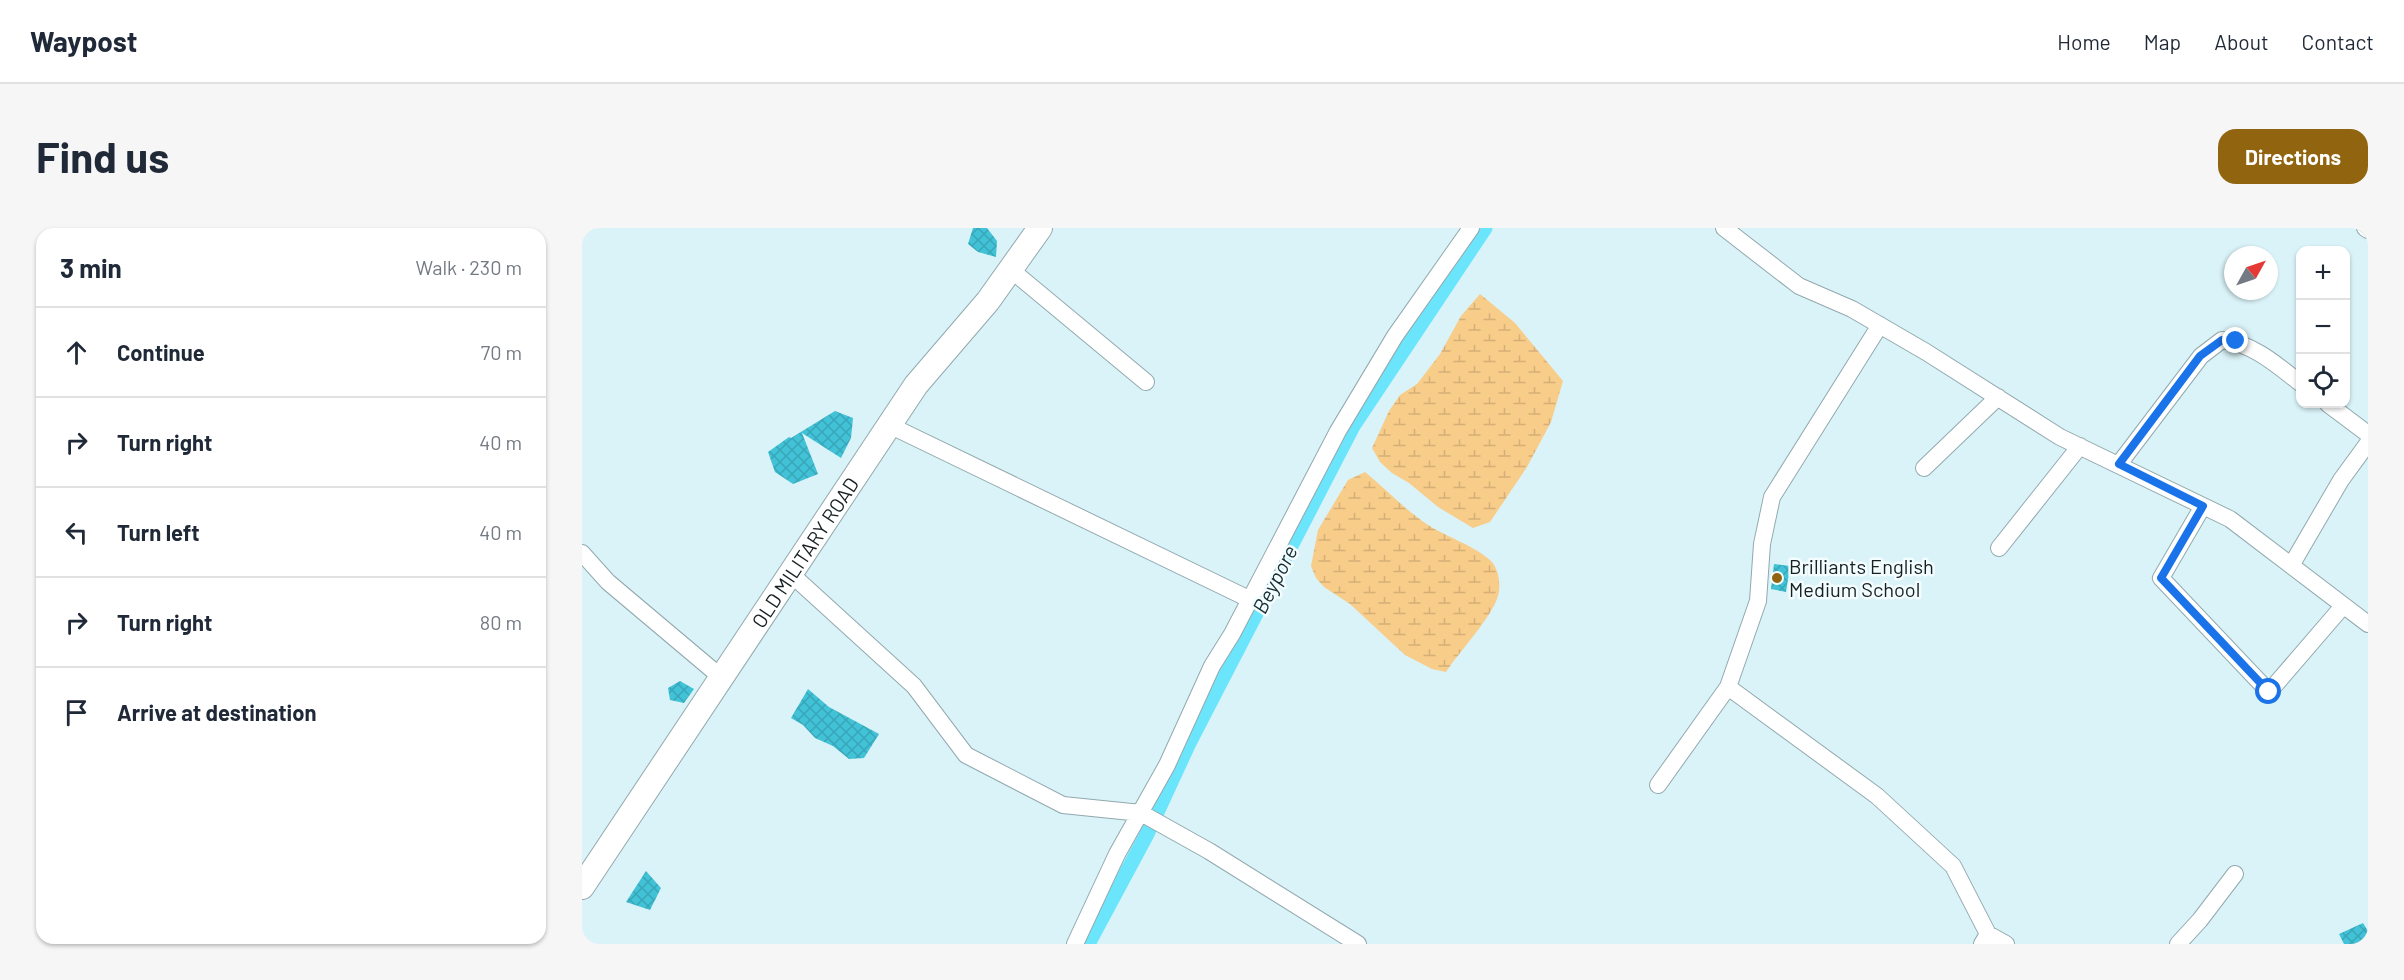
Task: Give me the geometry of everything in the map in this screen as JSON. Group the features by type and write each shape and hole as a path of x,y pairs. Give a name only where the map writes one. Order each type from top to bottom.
{"main road":[{"name":"OLD MILITARY ROAD","path":"582,887 916,385 988,301 1040,228"}],"street":[{"path":"1075,944 1117,854 1167,765 1212,666 1338,431 1395,336 1471,228"},
{"path":"1724,228 1799,286 1852,309 1880,325 1998,396 2060,437 2230,519 2368,624"},
{"path":"1010,269 1146,382"},
{"path":"1658,785 1728,687 1758,601 1762,544 1772,497 1880,325"},
{"path":"2119,464 2200,356 2222,340 2236,341 2263,356 2296,379"},
{"path":"1923,468 1998,396"},
{"path":"2333,408 2368,434"},
{"path":"889,425 1249,600"},
{"path":"2292,564 2341,480 2368,443"},
{"path":"1999,548 2080,446"},
{"path":"2203,506 2161,578 2269,692 2343,606"},
{"path":"582,553 608,582 722,678"},
{"path":"791,574 914,686 966,755 1063,805 1141,813 1209,850 1358,944"},
{"path":"1728,687 1877,796 1953,866 1985,939 2006,944"},
{"path":"2178,944 2200,920 2235,874"}],"green space":[{"path":"1480,294 1515,323 1563,381 1551,422 1527,467 1490,522 1473,528 1438,507 1409,483 1392,473 1380,462 1372,448 1389,411 1400,395 1417,384 1440,354 1461,316"},
{"path":"1365,472 1420,519 1478,551 1496,568 1499,587 1495,604 1446,672 1432,669 1405,655 1350,604 1324,587 1316,578 1311,566 1318,530 1348,480"}],"building":[{"path":"973,228 987,228 997,241 996,257 978,252 968,244"},
{"path":"835,411 853,418 851,438 841,458 802,433 818,474 793,484 775,472 768,452 789,437 791,438"},
{"name":"Brilliants English Medium School","path":"1774,564 1790,566 1786,592 1771,589"},
{"path":"680,681 694,689 684,703 670,700 668,688"},
{"path":"808,689 829,707 879,734 864,758 849,759 833,746 815,738 803,725 791,718"},
{"path":"646,871 661,888 650,910 626,902"},
{"path":"2363,923 2368,931 2368,944 2344,944 2339,934"}],"waterway":[{"name":"Beypore","path":"1088,944 1146,836 1189,743 1353,426 1485,228"}],"place":[{"name":"Brilliants English Medium School","path":"1777,578"}],"route":[{"path":"2236,341 2222,340 2200,356 2164,407 2119,464 2203,506 2161,578 2269,692"}]}
